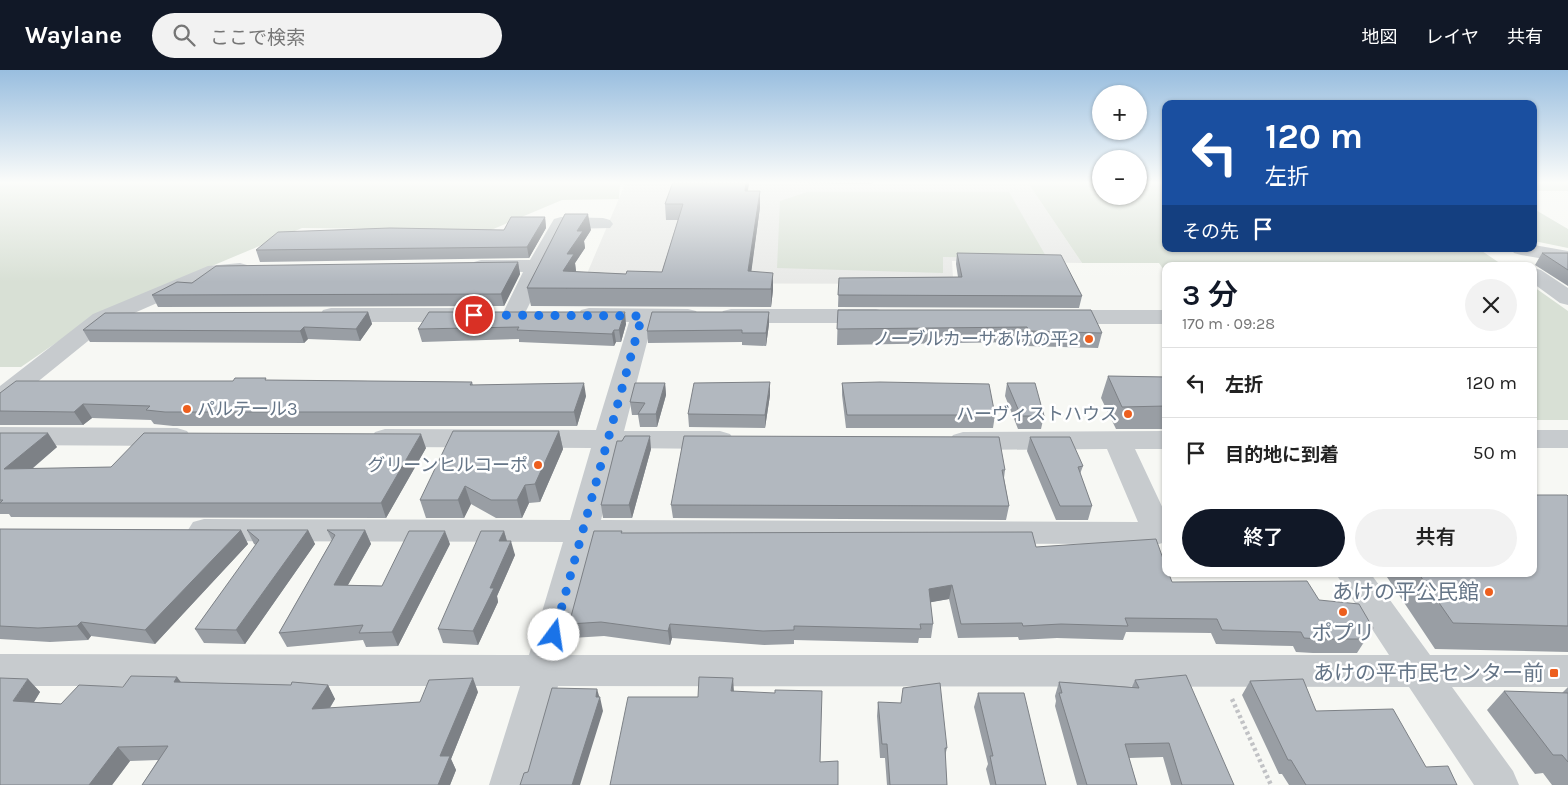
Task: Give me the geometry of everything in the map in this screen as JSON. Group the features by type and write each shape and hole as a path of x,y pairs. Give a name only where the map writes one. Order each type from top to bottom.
{"street":[{"path":"305,316 506,315 561,224 602,224"},
{"path":"1503,252 1517,262"},
{"path":"1537,252 1568,257"},
{"path":"458,266 537,266"},
{"path":"0,399 107,316 216,270 263,268"},
{"path":"1537,276 1568,298"},
{"path":"563,315 899,316"},
{"path":"107,316 167,316"},
{"path":"510,785 545,670 581,531 642,316"},
{"path":"1038,317 1162,317"},
{"path":"0,436 199,437"},
{"path":"358,438 744,440"},
{"path":"1537,439 1566,441"},
{"path":"941,441 1118,442 1162,440"},
{"path":"177,530 1159,533 1118,442"},
{"path":"1355,577 1498,785"},
{"path":"0,670 1568,671"}],"path":[{"path":"1219,670 1271,785"}],"shaded area":[{"path":"0,215 526,215 491,230 302,228 98,314 21,367 0,367"},
{"path":"612,215 1050,215 1082,263 952,261 953,278 947,284 583,283"},
{"path":"779,215 1022,215 1047,258 943,257 943,273 777,268"},
{"path":"1050,215 1162,215 1162,252 1483,252 1498,262 1162,262 1162,267 1159,263 1082,263"},
{"path":"1537,215 1545,215 1568,229 1568,248 1537,242"},
{"path":"1537,289 1568,311 1568,420 1537,420"}],"building":[{"path":"564,215 587,215 577,231 583,231 567,254 574,254 563,271 626,274 627,271 662,272 679,215 756,215 748,271 773,273 771,289 527,288"},
{"path":"511,217 545,217 527,247 256,250 278,232 390,228 504,230"},
{"path":"957,253 1061,255 1082,296 838,295 839,278 962,277"},
{"path":"1542,253 1568,253 1568,270"},
{"path":"518,262 501,294 152,295 177,282 192,283 216,266"},
{"path":"838,310 1091,310 1102,333 1029,331 1027,327 837,329"},
{"path":"368,312 356,329 304,327 300,331 83,330 105,313"},
{"path":"429,312 625,312 619,330 614,330 612,334 517,330 519,327 418,329"},
{"path":"652,312 769,312 766,333 742,333 742,330 647,331"},
{"path":"1108,376 1162,377 1162,406 1122,407"},
{"path":"235,378 472,382 470,385 584,383 574,412 165,412 146,410 150,406 83,404 74,412 0,411 0,393 16,381 233,381"},
{"path":"770,382 765,415 688,414 694,383"},
{"path":"635,383 665,383 656,414 638,414 645,403 630,402"},
{"path":"842,383 989,384 995,415 847,415"},
{"path":"1007,383 1035,383 1044,416 1021,416"},
{"path":"453,431 559,431 535,484 525,485 517,500 491,500 465,486 458,500 420,500"},
{"path":"0,433 48,433 4,469 111,467 144,433 421,434 381,503 0,503 3,500 0,500"},
{"path":"625,436 650,436 629,505 601,505 617,441 622,441"},
{"path":"684,436 999,437 1005,470 1002,470 1009,506 671,505"},
{"path":"1030,437 1070,437 1083,466 1078,467 1092,506 1060,506"},
{"path":"1537,495 1567,495 1568,626 1453,623 1421,577 1537,577"},
{"path":"0,529 241,530 145,630 81,622 77,626 38,628 0,626"},
{"path":"247,530 308,530 236,630 195,629 259,540"},
{"path":"327,530 365,530 334,585 382,586 409,531 445,531 392,632 359,633 363,625 279,633 335,535"},
{"path":"481,531 504,531 499,541 511,541 490,588 494,588 473,631 438,629"},
{"path":"594,531 622,531 621,533 1032,532 1036,547 1156,539 1162,556 1162,577 1170,577 1172,582 1307,581 1319,600 1359,604 1373,628 1366,639 1321,639 1304,638 1301,632 1222,630 1217,619 1125,618 1128,626 1061,624 1023,626 1022,623 961,624 952,585 929,589 933,624 920,624 921,629 794,626 794,630 763,631 670,624 668,631 601,622 569,624"},
{"path":"1186,675 1234,785 1182,785 1169,743 1125,744 1137,785 1087,785 1059,693 1062,693 1059,682 1139,688 1135,680"},
{"path":"131,676 177,677 174,682 291,685 292,682 328,685 312,709 420,702 429,680 473,678 440,756 450,756 438,785 142,785 168,746 118,747 89,785 0,785 0,678 28,679 13,701 61,704 79,685 123,687"},
{"path":"699,677 733,678 731,691 775,693 775,690 822,691 820,762 838,761 838,785 610,785 628,697 698,697"},
{"path":"1303,679 1316,711 1393,709 1426,767 1448,766 1457,785 1306,785 1291,760 1288,760 1250,681"},
{"path":"940,683 947,748 945,748 947,785 890,785 887,744 882,744 878,702 901,703 903,688"},
{"path":"552,688 597,689 596,697 600,697 572,785 520,785 524,773 528,772"},
{"path":"1504,691 1568,693 1568,762 1562,755 1553,755"},
{"path":"978,693 1024,693 1046,785 996,785 990,756 993,756"}],"place":[{"name":"ノーブルカーサあけの平2","path":"1089,339"},
{"name":"パルテール3","path":"187,409"},
{"name":"ハーヴィストハウス","path":"1128,414"},
{"name":"グリーンヒルコーポ","path":"538,465"},
{"name":"あけの平公民館","path":"1489,592"},
{"name":"ポプリ","path":"1343,612"},
{"name":"あけの平市民センター前","path":"1554,673"}],"route":[{"path":"474,315 642,316 581,531 554,635"}]}
